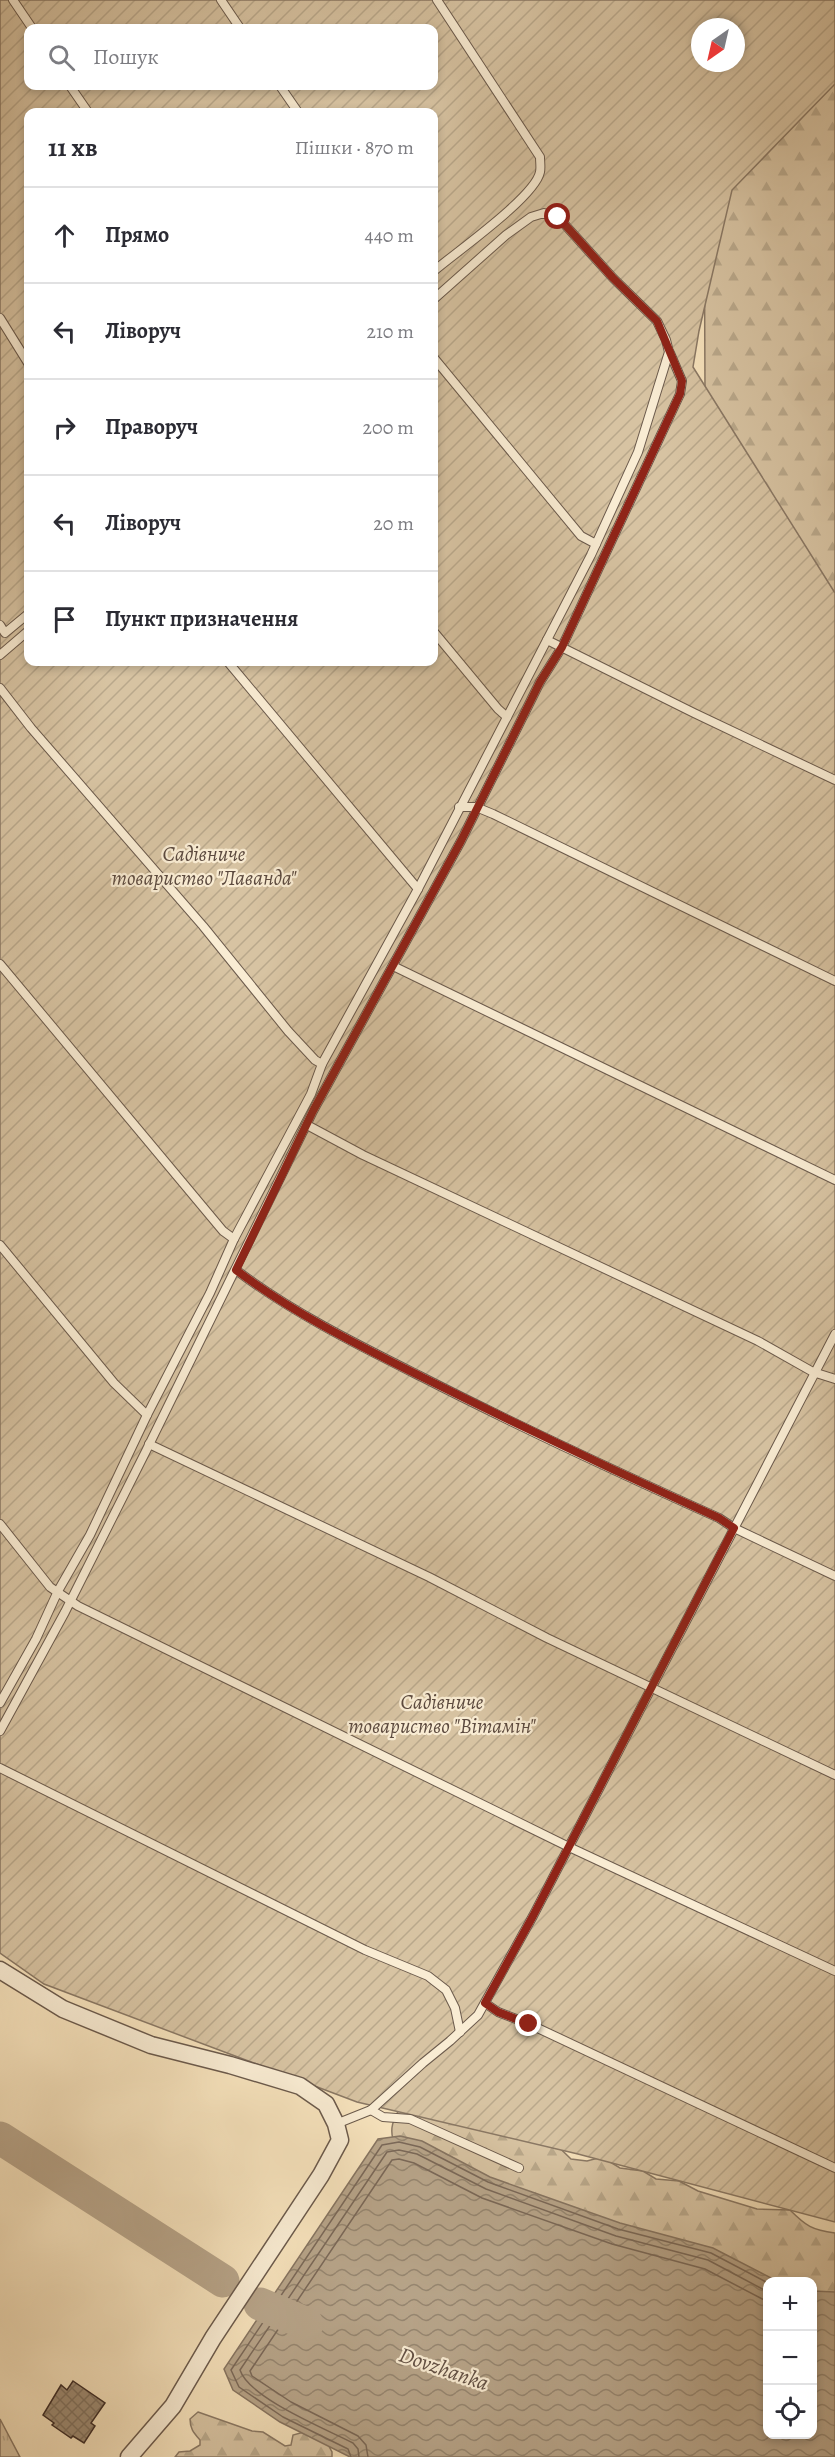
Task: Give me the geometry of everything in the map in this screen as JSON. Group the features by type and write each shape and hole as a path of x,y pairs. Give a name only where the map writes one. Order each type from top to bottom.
{"street":[{"path":"0,1970 63,2009 152,2045 230,2064 300,2086 326,2104 336,2124 340,2140 321,2175 213,2338 173,2406 129,2457"}],"lane":[{"path":"13,0 29,24"},
{"path":"221,0 237,24"},
{"path":"437,0 540,158 540,171 534,184 511,208 438,268"},
{"path":"73,90 85,108"},
{"path":"283,90 295,108"},
{"path":"0,1731 70,1600 307,1125 461,841 540,682 562,647 680,394 682,381 657,321 613,278 558,217 544,213 531,217 506,235 438,295"},
{"path":"0,318 24,357"},
{"path":"0,1703 90,1535 147,1415 210,1293 234,1239 310,1094 322,1064 418,889 596,544 638,452 669,352"},
{"path":"438,363 581,536 596,544"},
{"path":"2,632 24,617"},
{"path":"0,655 24,634"},
{"path":"438,637 507,717"},
{"path":"547,640 835,780"},
{"path":"231,666 418,889"},
{"path":"0,688 31,728 203,926 288,1031 315,1060 322,1064"},
{"path":"459,807 476,807 835,981"},
{"path":"0,964 223,1231 234,1239"},
{"path":"393,966 835,1180"},
{"path":"307,1125 363,1155 758,1341 814,1372 835,1378"},
{"path":"0,1245 108,1375 147,1415"},
{"path":"236,1270 260,1288 359,1345 501,1417 719,1518 734,1528 835,1576"},
{"path":"336,2124 371,2110 478,2015 569,1847 835,1334"},
{"path":"149,1444 429,1577 547,1638 835,1775"},
{"path":"0,1524 50,1587 117,1627 569,1847 835,1971"},
{"path":"0,1768 366,1950 428,1976 446,1990 454,2008 460,2032"},
{"path":"485,2003 498,2012 529,2024 835,2168"},
{"path":"371,2110 382,2117 410,2119 519,2168"}],"green space":[{"name":"Садівниче товариство \"Вітамін\"","path":"0,0 835,0 835,84 732,190 699,331 693,367 835,593 835,2222 578,2154 357,2102 44,1984 0,1953"},
{"path":"835,82 835,643 705,390 704,153"},
{"path":"402,2104 532,2121 571,2159 587,2161 602,2157 620,2168 643,2171 656,2179 679,2181 698,2191 757,2209 790,2210 810,2226 835,2233 835,2307 817,2306 817,2277 763,2277 763,2280 396,2146 392,2135 394,2119"},
{"path":"198,2412 252,2431 263,2432 285,2446 291,2445 293,2435 304,2432 325,2439 332,2452 332,2457 175,2457 179,2452 190,2451 200,2445 200,2440 190,2422 190,2419"},
{"path":"0,2419 20,2457 0,2457"}],"water":[{"path":"400,2136 422,2141 490,2177 620,2223 713,2248 769,2277 763,2277 763,2439 817,2439 817,2291 835,2292 835,2457 350,2457 280,2422 233,2390 224,2369 378,2139"}],"building":[{"path":"73,2381 105,2403 91,2423 95,2426 84,2443 73,2436 71,2438 52,2425 54,2423 43,2415 61,2385 67,2390"}],"waterway":[{"name":"Dovzhanka","path":"0,2138 223,2281"},
{"name":"Dovzhanka","path":"260,2304 307,2324"}],"route":[{"path":"529,2024 498,2012 485,2003 533,1916 734,1528 719,1518 491,1412 349,1340 260,1288 236,1270 340,1059 461,841 540,682 562,647 680,394 682,381 657,321 613,278 558,217"}],"park label":[{"name":"Садівниче товариство \"Лаванда\"","path":"204,866"}]}
